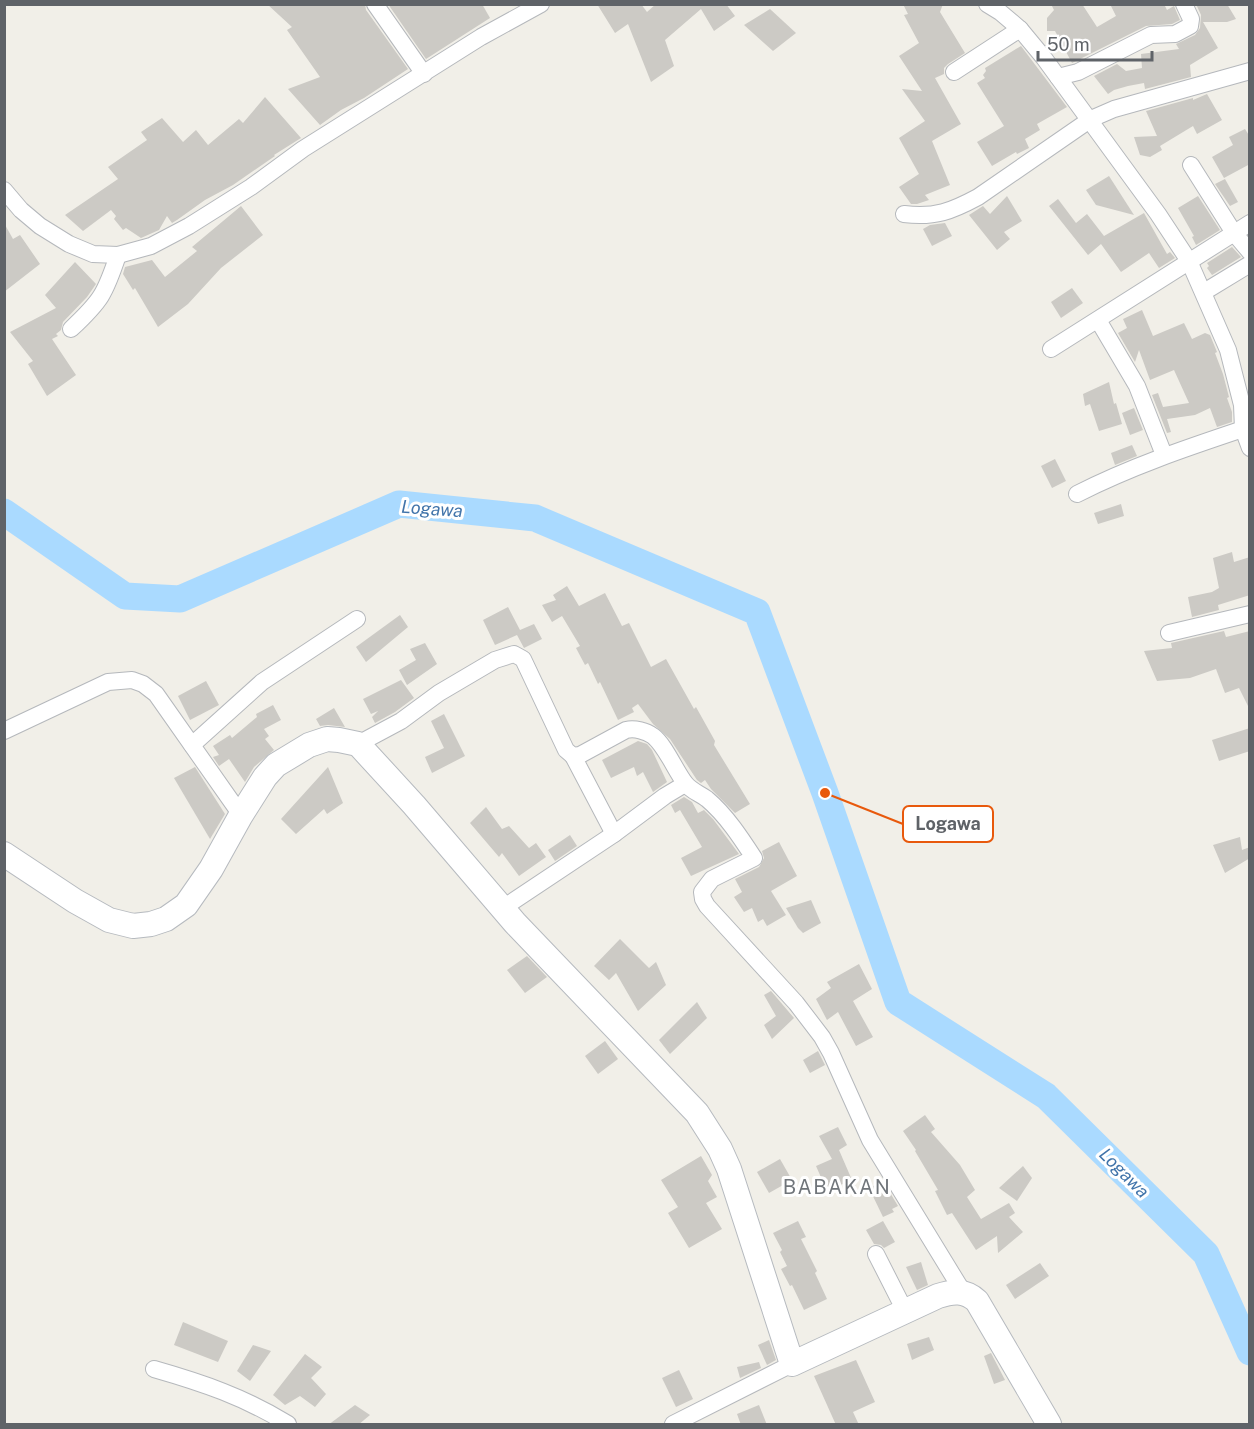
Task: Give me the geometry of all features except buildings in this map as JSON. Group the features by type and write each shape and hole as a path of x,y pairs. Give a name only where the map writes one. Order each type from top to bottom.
{"main road":[{"path":"4,854 109,920 133,926 166,920 186,905 211,869 265,777 276,765 309,745 327,739 358,744 503,908 697,1113 729,1169 792,1364 938,1296 963,1292 970,1294 976,1301 1049,1425"}],"street":[{"path":"375,4 424,74"},
{"path":"4,190 21,210 40,226 69,244 93,254 118,255 151,246 189,226 251,187 303,149 481,37 541,4"},
{"path":"1058,77 1078,72 1151,35 1175,34 1183,31 1190,26 1191,19 1184,4"},
{"path":"1000,7 1091,119 1189,261 1228,350 1246,402 1243,429 1250,448"},
{"path":"954,72 1020,29"},
{"path":"904,214 921,217 939,215 969,202 1091,119 1114,109 1250,71"},
{"path":"1191,165 1234,233 1250,252"},
{"path":"1051,349 1250,223"},
{"path":"71,329 101,298 108,286 118,255"},
{"path":"1204,292 1250,264"},
{"path":"1098,320 1137,386 1164,455"},
{"path":"1077,494 1114,475 1164,455 1243,429"},
{"path":"1169,633 1250,615"},
{"path":"192,745 262,682 357,619"},
{"path":"358,744 401,721 439,693 486,666 506,655 519,655 526,663 566,750 573,756 614,834"},
{"path":"4,731 108,682 132,680 153,690 241,815"},
{"path":"573,756 626,730 646,732 655,737 685,784 695,793 706,798 740,837 754,858 712,879 702,892 703,899 796,1003 822,1037 870,1140 963,1292"},
{"path":"503,908 614,834 665,795 685,784"},
{"path":"876,1254 905,1311"},
{"path":"673,1425 792,1364"},
{"path":"154,1369 209,1385 247,1401 288,1425"}],"waterway":[{"name":"Logawa","path":"4,512 125,596 180,599 399,504 535,518 757,612 825,793 898,1002 1046,1096 1206,1254 1250,1352"}],"place":[{"name":"Logawa","path":"825,793"}],"district":[{"name":"BABAKAN","path":"837,1187"}]}
